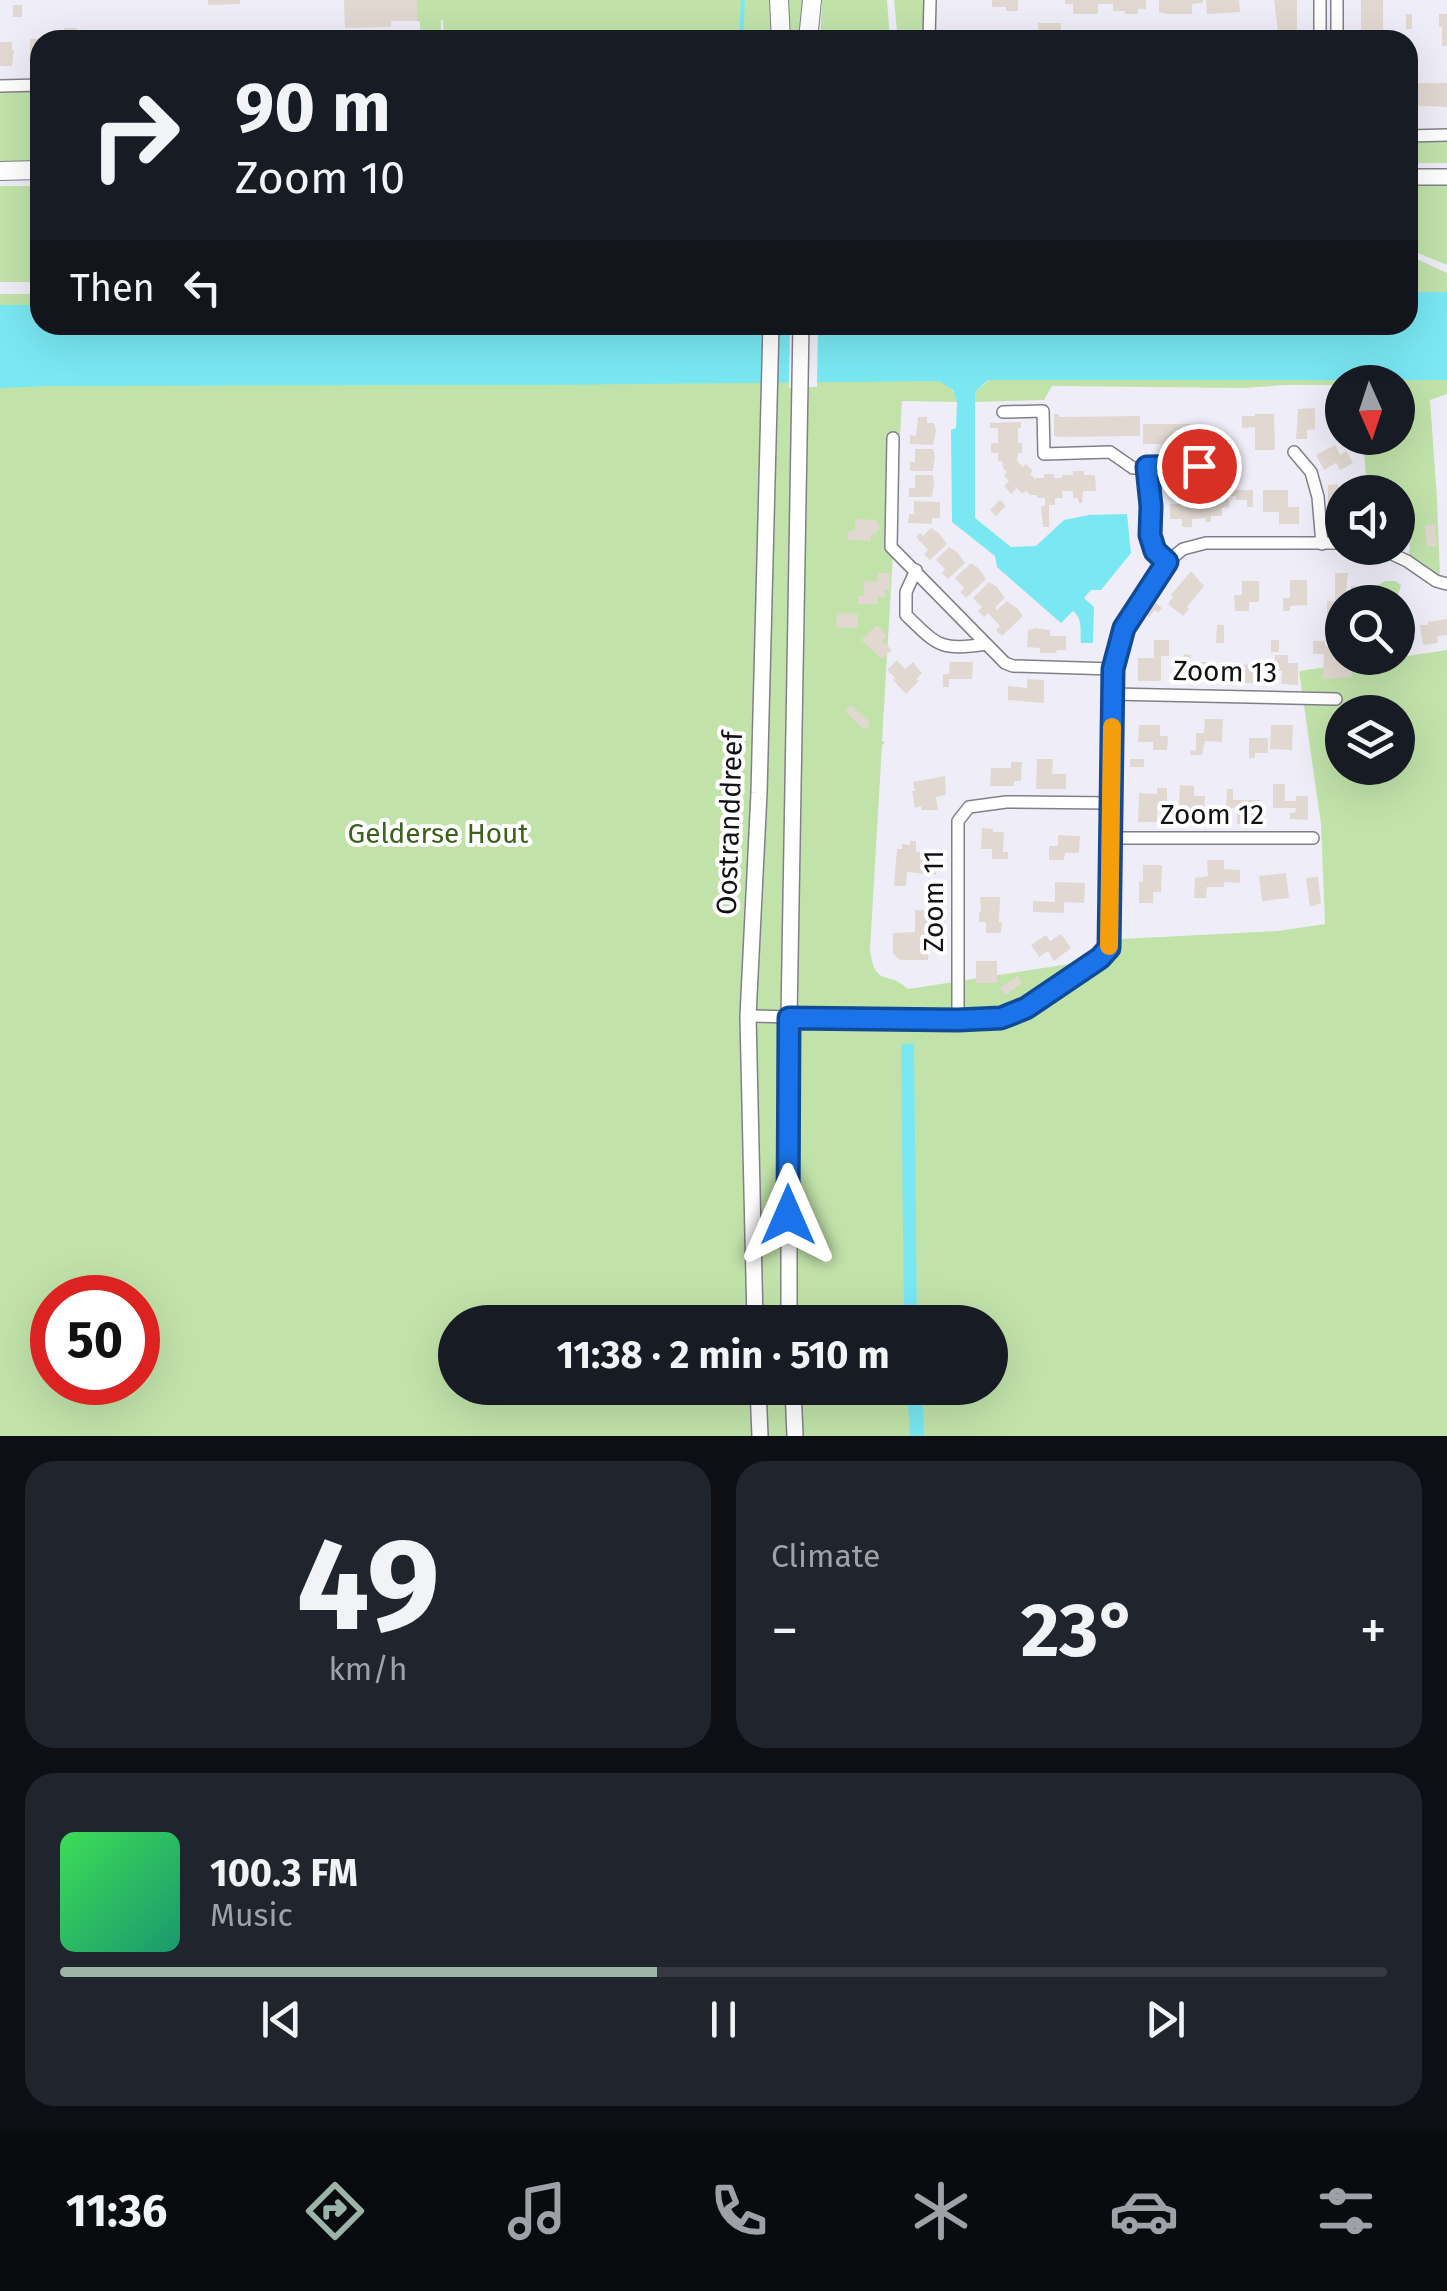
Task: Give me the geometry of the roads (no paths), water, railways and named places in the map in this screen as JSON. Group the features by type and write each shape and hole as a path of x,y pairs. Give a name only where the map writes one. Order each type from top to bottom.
{"main road":[{"path":"780,0 780,30"},
{"path":"810,30 812,0"},
{"path":"1418,167 1447,167"},
{"path":"0,171 30,170"},
{"path":"1418,176 1447,176"},
{"name":"Oostranddreef","path":"755,1305 748,1016 759,792 771,335"},
{"path":"789,1305 789,1018 801,335"},
{"path":"759,1405 760,1436"},
{"path":"793,1405 795,1436"}],"street":[{"path":"930,0 930,30"},
{"path":"1320,0 1320,30"},
{"path":"1337,0 1337,30"},
{"path":"0,86 30,86"},
{"path":"1418,136 1447,136"},
{"path":"1003,412 1043,410 1044,454 1110,452 1134,468 1199,466"},
{"path":"893,438 891,546 1005,662 1013,666 1113,669"},
{"path":"1294,452 1311,472 1322,544"},
{"path":"1147,467 1150,535 1155,551 1167,562"},
{"path":"748,1016 1001,1018 1026,1008 1100,958 1109,948 1113,669 1124,628 1167,562 1182,549 1206,542 1325,544"},
{"path":"1413,565 1447,584"},
{"path":"916,570 906,592 906,615 944,646 986,644"},
{"name":"Zoom 13","path":"1113,694 1325,699"},
{"name":"Zoom 11","path":"958,1020 958,820 969,807 1006,802 1110,803"},
{"name":"Zoom 12","path":"1112,838 1313,838"}],"water":[{"path":"1418,292 1447,292 1447,380 1415,380 1415,365 1325,365 1325,380 988,380 975,392 975,518 1011,547 1036,546 1064,520 1127,514 1131,553 1101,590 1091,590 1084,598 1094,607 1093,643 1081,643 1080,621 1073,611 1061,623 997,567 995,556 952,522 951,430 956,428 957,402 953,390 939,381 0,388 0,305 30,305 30,335 1418,335"},
{"path":"914,1043 917,1305 904,1305 901,1045"},
{"path":"908,1405 923,1405 924,1436 910,1436"}],"waterway":[{"path":"742,30 743,0"}],"park label":[{"name":"Gelderse Hout","path":"438,833"}]}
